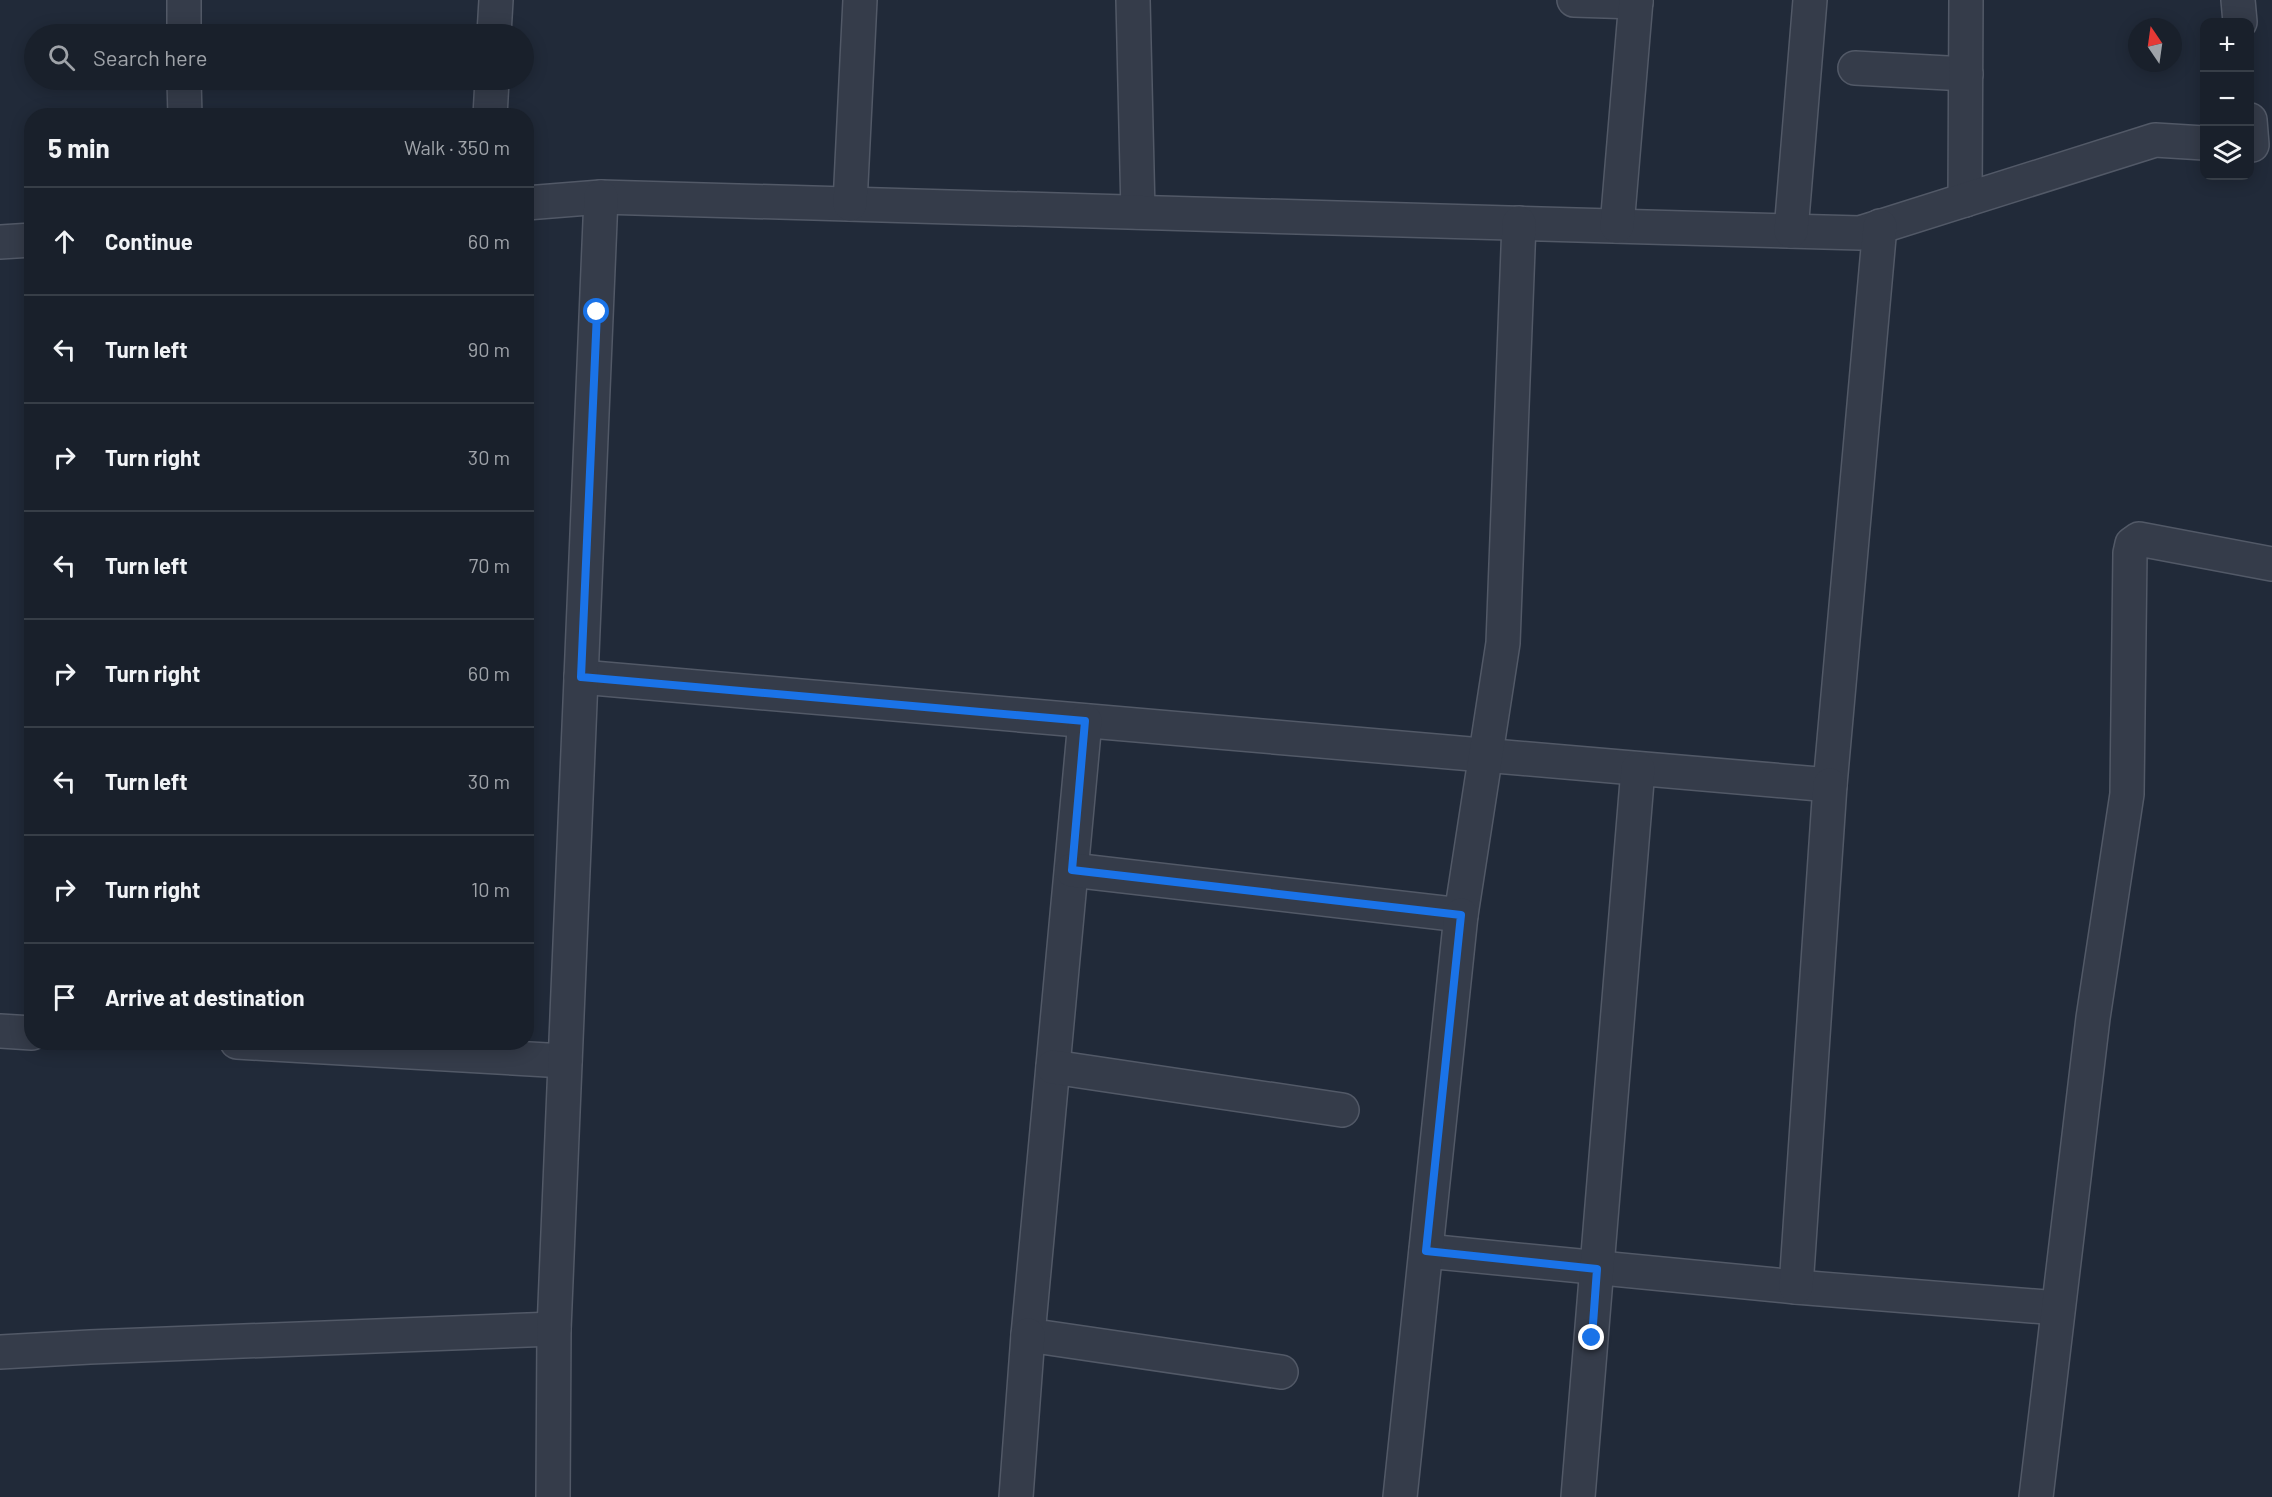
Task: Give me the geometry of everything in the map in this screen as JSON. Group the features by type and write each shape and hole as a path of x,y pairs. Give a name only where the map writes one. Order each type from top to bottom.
{"street":[{"path":"184,0 184,24"},
{"path":"495,24 496,0"},
{"path":"850,204 860,0"},
{"path":"1133,0 1138,212"},
{"path":"1574,0 1636,1 1617,226"},
{"path":"1791,231 1810,0"},
{"path":"1965,200 1966,0"},
{"path":"2238,0 2240,18"},
{"path":"1855,68 1966,74"},
{"path":"184,90 184,108"},
{"path":"490,108 491,90"},
{"path":"534,202 601,197 1860,233 2155,140 2200,143"},
{"path":"553,1497 554,1329 601,197"},
{"path":"1400,1497 1461,915 1503,643 1519,223"},
{"path":"1796,1287 1830,785 1880,226"},
{"path":"0,242 24,240"},
{"path":"2036,1497 2092,1018 2127,794 2130,553 2132,544 2139,539 2272,564"},
{"path":"581,677 1830,785"},
{"path":"1017,1497 1028,1335 1085,721"},
{"path":"1578,1497 1638,769"},
{"path":"1072,870 1461,915"},
{"path":"0,1032 24,1033"},
{"path":"460,1050 565,1061"},
{"path":"1053,1067 1342,1110"},
{"path":"1426,1251 1796,1287 2058,1308"},
{"path":"0,1352 554,1329"},
{"path":"1028,1335 1281,1372"}],"route":[{"path":"597,312 581,677 1085,721 1072,870 1461,915 1426,1251 1597,1269 1592,1338"}]}
